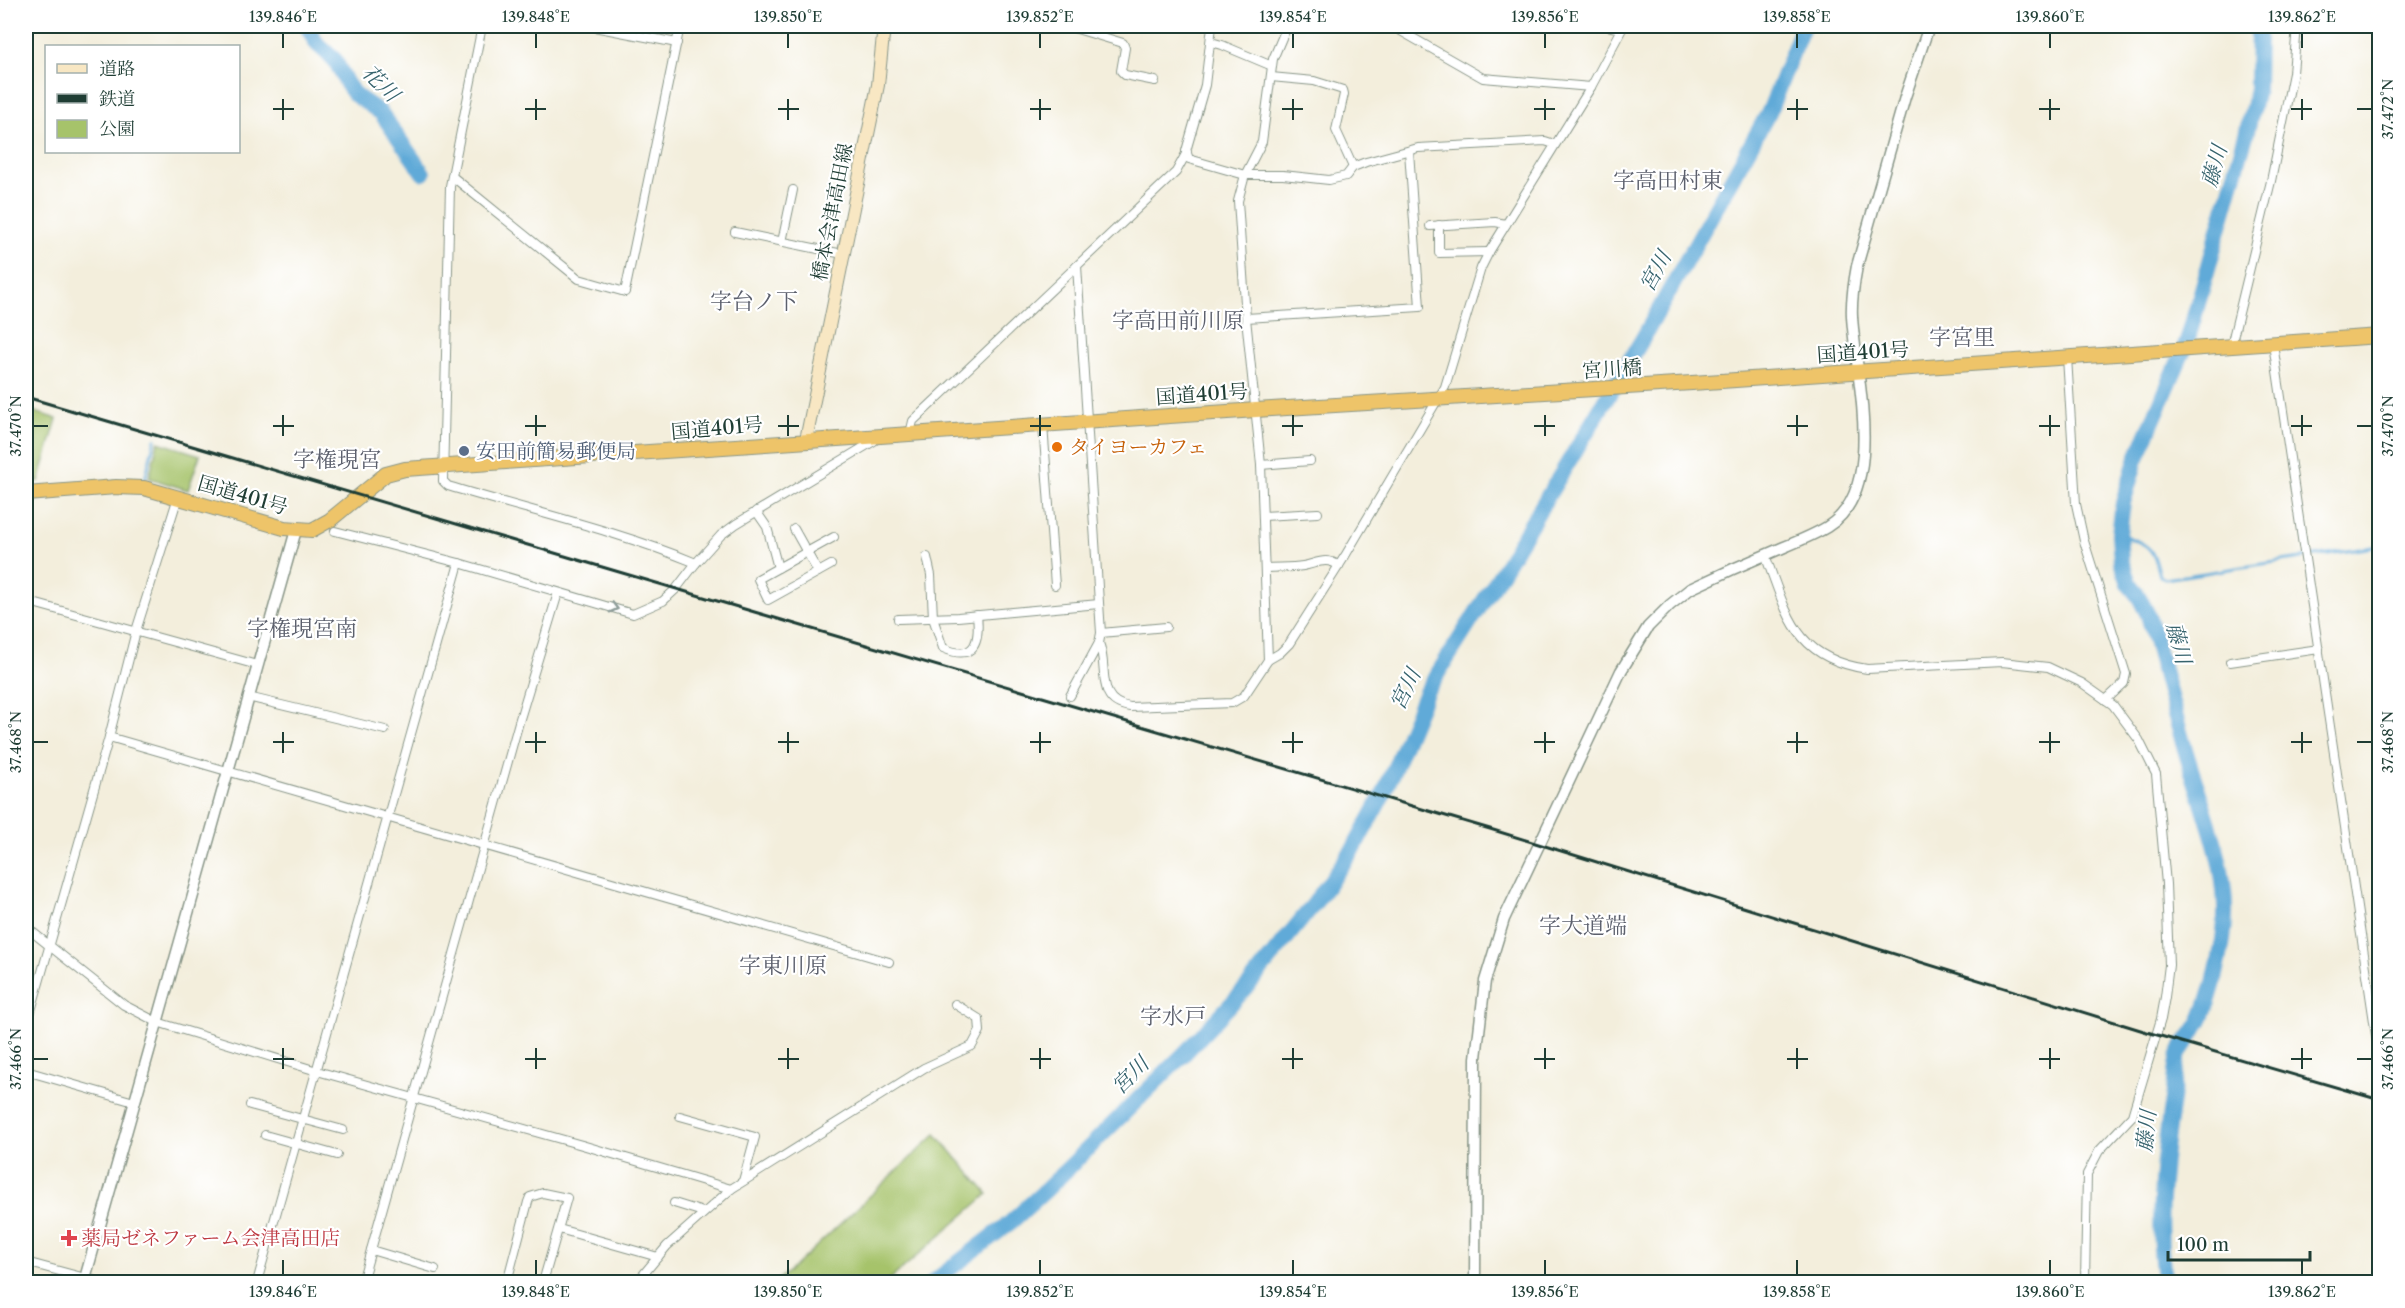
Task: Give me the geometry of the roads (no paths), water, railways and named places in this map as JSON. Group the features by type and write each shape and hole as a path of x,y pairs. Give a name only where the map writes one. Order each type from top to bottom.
{"highway":[{"path":"2229,346 2379,336"},
{"name":"国道401号","path":"1683,384 2229,346"},
{"name":"宮川橋","path":"1544,393 1683,384"},
{"name":"国道401号","path":"26,494 126,487 154,489 296,530 312,530 330,520 380,480 395,471 806,440 1544,393"}],"main road":[{"name":"橋本会津高田線","path":"806,440 878,85 884,26"}],"street":[{"path":"482,26 450,186 443,482 448,486 658,547 696,563"},
{"path":"589,26 677,43"},
{"path":"453,177 579,279 625,292 680,26"},
{"path":"1067,26 1123,43 1125,48 1121,71 1125,75 1155,81"},
{"path":"909,434 913,421 1176,172 1187,152 1205,85 1212,26"},
{"path":"1268,660 1261,465 1246,318 1238,201 1245,175 1262,142 1272,66 1287,26"},
{"path":"1392,26 1483,78 1591,87"},
{"path":"1099,643 1107,692 1117,703 1130,707 1232,703 1244,696 1268,660 1289,644 1339,566 1445,387 1481,268 1554,144 1591,87 1622,29 1607,26"},
{"path":"1475,1282 1476,1058 1485,981 1504,919 1621,671 1648,627 1690,589 1828,526 1848,509 1855,497 1863,468 1864,454 1859,371 1852,314 1857,266 1905,98 1929,26"},
{"path":"2229,346 2271,181 2293,73 2297,26"},
{"path":"1211,42 1272,66"},
{"path":"1271,77 1314,81 1343,90 1336,130 1353,167"},
{"path":"1187,152 1190,159 1245,175 1283,175 1329,180 1346,176 1353,167 1426,147 1529,141 1545,141 1554,144"},
{"path":"1246,318 1419,307 1409,151"},
{"path":"782,242 793,190"},
{"path":"1489,252 1439,253 1434,226 1496,222 1506,224"},
{"path":"735,232 843,254"},
{"path":"1070,696 1099,643 1101,633 1077,266"},
{"path":"2272,344 2379,1062"},
{"path":"2067,357 2076,504 2082,534 2126,674 2124,683 2106,700"},
{"path":"1043,425 1055,585"},
{"path":"335,531 459,563 633,614 663,601 676,589 721,535 756,511 874,441 876,436"},
{"path":"1261,465 1310,461"},
{"path":"26,1028 109,737 136,631 178,497"},
{"path":"756,511 767,526 778,568"},
{"path":"1263,516 1318,513"},
{"path":"794,529 818,572"},
{"path":"85,1280 296,530"},
{"path":"831,565 768,600 758,579 834,537"},
{"path":"1765,555 1793,627 1818,653 1849,666 1867,669 2002,662 2036,664 2074,679 2113,705 2139,740 2156,774 2163,834 2169,965 2161,1019 2135,1107 2127,1122 2099,1151 2087,1174 2085,1282"},
{"path":"927,557 931,574 933,618 943,648 963,651 977,644 978,615"},
{"path":"1265,568 1306,566 1318,560 1334,562 1339,566"},
{"path":"257,1282 459,563"},
{"path":"362,1282 519,722 558,593"},
{"path":"26,602 257,665"},
{"path":"898,619 978,615 1100,604"},
{"path":"1101,633 1166,627"},
{"path":"2230,662 2319,649"},
{"path":"248,697 385,730"},
{"path":"109,737 889,962"},
{"path":"26,927 124,1005 157,1022 317,1071 731,1189"},
{"path":"637,1282 658,1257 703,1212 743,1180 924,1068 972,1046 980,1031 978,1019 955,1004"},
{"path":"26,1071 134,1102"},
{"path":"250,1105 343,1130"},
{"path":"680,1116 756,1137 743,1180"},
{"path":"265,1135 337,1155"},
{"path":"507,1282 530,1197 543,1193 567,1198 543,1282"},
{"path":"674,1203 703,1212"},
{"path":"559,1229 658,1257"},
{"path":"372,1250 435,1269"},
{"path":"26,1262 85,1280 100,1282"}],"waterway":[{"name":"花川","path":"307,26 317,44 335,60 355,95 381,113 423,173"},
{"name":"宮川","path":"933,1282 1011,1222 1183,1055 1248,986 1314,904 1354,848 1384,793 1426,692 1502,572 1642,340 1769,112 1803,26"},
{"name":"藤川","path":"2165,1282 2160,1237 2161,1188 2175,1070 2180,1052 2202,1018 2215,979 2223,940 2224,893 2210,825 2183,741 2148,615 2139,597 2130,586 2121,561 2119,534 2123,503 2136,460 2187,342 2246,135 2257,90 2258,26"},
{"path":"145,479 155,439"},
{"path":"2119,534 2147,547 2155,557 2160,576 2165,579 2380,546"}],"railway":[{"path":"26,397 1490,829 2147,1032 2380,1100"}],"place":[{"name":"タイヨーカフェ","path":"1057,447"},
{"name":"安田前簡易郵便局","path":"464,451"},
{"name":"薬局ゼネファーム会津高田店","path":"69,1238"}],"district":[{"name":"字高田村東","path":"1668,180"},
{"name":"字台ノ下","path":"754,301"},
{"name":"字高田前川原","path":"1178,320"},
{"name":"字宮里","path":"1962,337"},
{"name":"字権現宮","path":"337,459"},
{"name":"字権現宮南","path":"302,628"},
{"name":"字大道端","path":"1583,925"},
{"name":"字東川原","path":"783,965"},
{"name":"字水戸","path":"1173,1016"}]}
